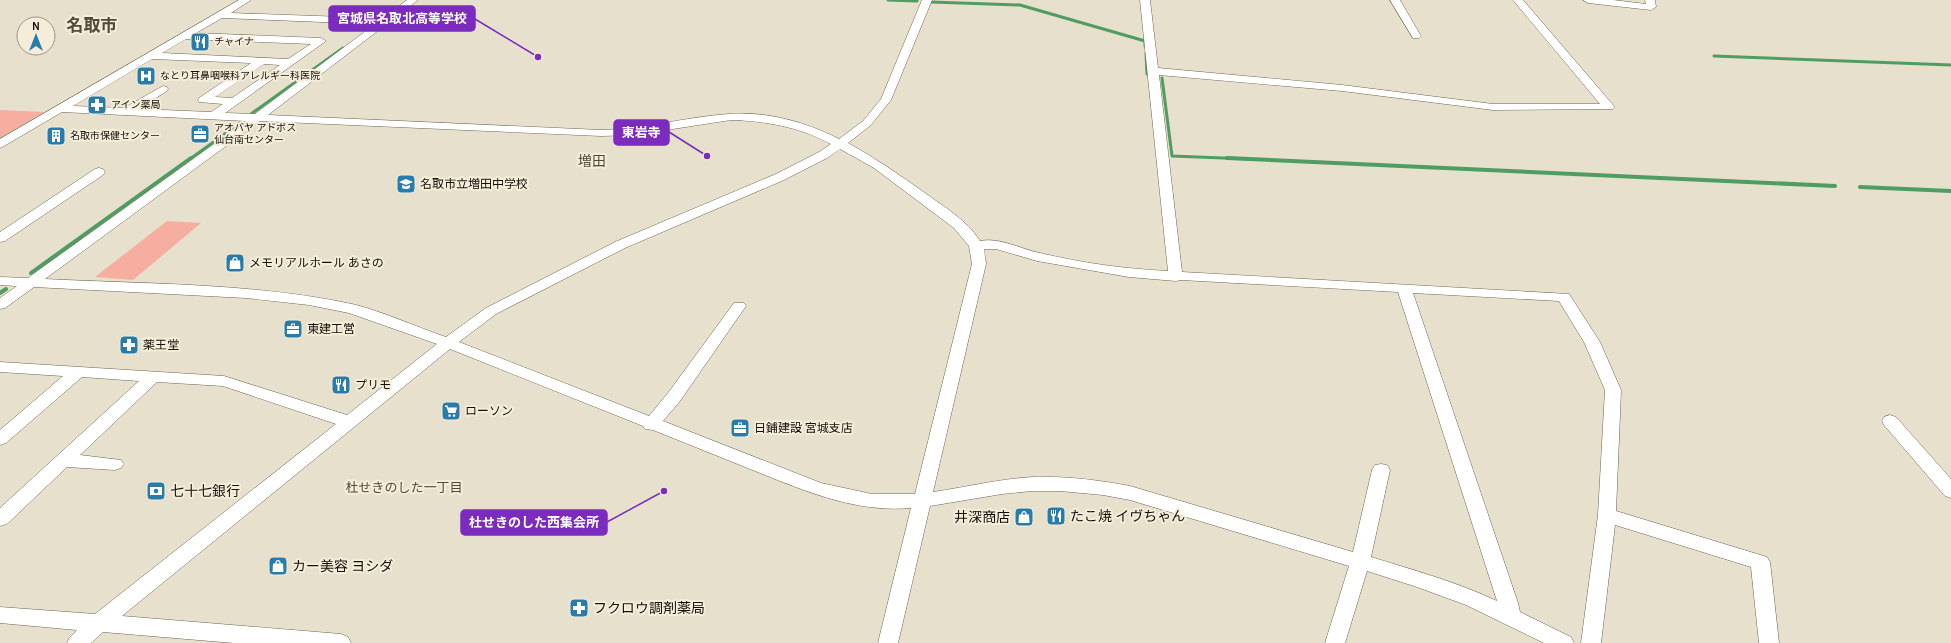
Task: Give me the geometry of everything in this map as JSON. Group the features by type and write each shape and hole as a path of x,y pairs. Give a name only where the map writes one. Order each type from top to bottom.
{"street":[{"path":"0,144 246,0"},
{"path":"0,305 257,118 413,0"},
{"path":"77,643 99,623 349,422 448,343 491,311 620,245 780,177 823,155 840,144 867,123 886,100 926,0"},
{"path":"1145,0 1176,277"},
{"path":"1395,0 1416,36"},
{"path":"1153,72 1342,88 1493,107 1609,108 1518,0"},
{"path":"1588,0 1651,7 1650,0"},
{"path":"221,15 372,21"},
{"path":"186,36 321,41 212,116"},
{"path":"150,56 260,62 289,62"},
{"path":"233,101 203,100 260,62"},
{"path":"126,112 163,89"},
{"path":"61,109 596,133 638,132 704,120 732,117 757,118 806,129 840,144 909,187 965,231 976,246 979,264 977,278 888,643"},
{"path":"0,238 99,172"},
{"path":"976,246 986,244 1082,267 1130,274 1564,297 1592,342 1613,390 1607,515 1592,643"},
{"path":"0,281 246,294 309,301 352,309 448,343 816,488 849,497 883,502 923,501 976,490 1019,484 1096,486 1130,493 1360,561 1458,593 1510,616 1564,643"},
{"path":"1404,288 1508,603 1510,616"},
{"path":"651,424 674,397 739,306"},
{"path":"0,367 224,380 349,422"},
{"path":"0,439 78,372"},
{"path":"0,519 153,376"},
{"path":"1890,421 1951,490"},
{"path":"63,460 115,464"},
{"path":"1335,643 1360,561 1381,470"},
{"path":"1607,515 1760,562 1769,643"},
{"path":"0,615 341,643"}],"shaded area":[{"path":"0,110 44,112 0,138"},
{"path":"167,221 201,223 133,280 95,277"}],"waterway":[{"path":"888,0 917,1"},
{"path":"931,2 1020,5 1145,41 1145,46"},
{"path":"251,114 343,48"},
{"path":"1146,53 1147,74"},
{"path":"1714,56 1951,65"},
{"path":"1162,78 1172,156 1247,159"},
{"path":"190,159 240,123"},
{"path":"31,273 191,158"},
{"path":"1227,158 1247,159"},
{"path":"1247,159 1835,186"},
{"path":"1860,187 1951,191"},
{"path":"0,293 6,289"}],"place":[{"name":"チャイナ","path":"200,42"},
{"name":"宮城県名取北高等学校","path":"538,57"},
{"name":"なとり耳鼻咽喉科アレルギー科医院","path":"146,76"},
{"name":"アイン薬局","path":"97,105"},
{"name":"アオバヤ アドポス 仙台南センター","path":"200,134"},
{"name":"名取市保健センター","path":"56,136"},
{"name":"東岩寺","path":"707,156"},
{"name":"名取市立増田中学校","path":"406,184"},
{"name":"メモリアルホール あさの","path":"235,263"},
{"name":"東建工営","path":"293,329"},
{"name":"薬王堂","path":"129,345"},
{"name":"プリモ","path":"341,385"},
{"name":"ローソン","path":"451,411"},
{"name":"日鋪建設 宮城支店","path":"740,428"},
{"name":"七十七銀行","path":"156,491"},
{"name":"杜せきのした西集会所","path":"664,491"},
{"name":"たこ焼 イヴちゃん","path":"1056,516"},
{"name":"井深商店","path":"1024,517"},
{"name":"カー美容 ヨシダ","path":"278,566"},
{"name":"フクロウ調剤薬局","path":"579,608"}],"district":[{"name":"名取市","path":"92,25"},
{"name":"増田","path":"592,161"},
{"name":"杜せきのした一丁目","path":"404,487"}]}
